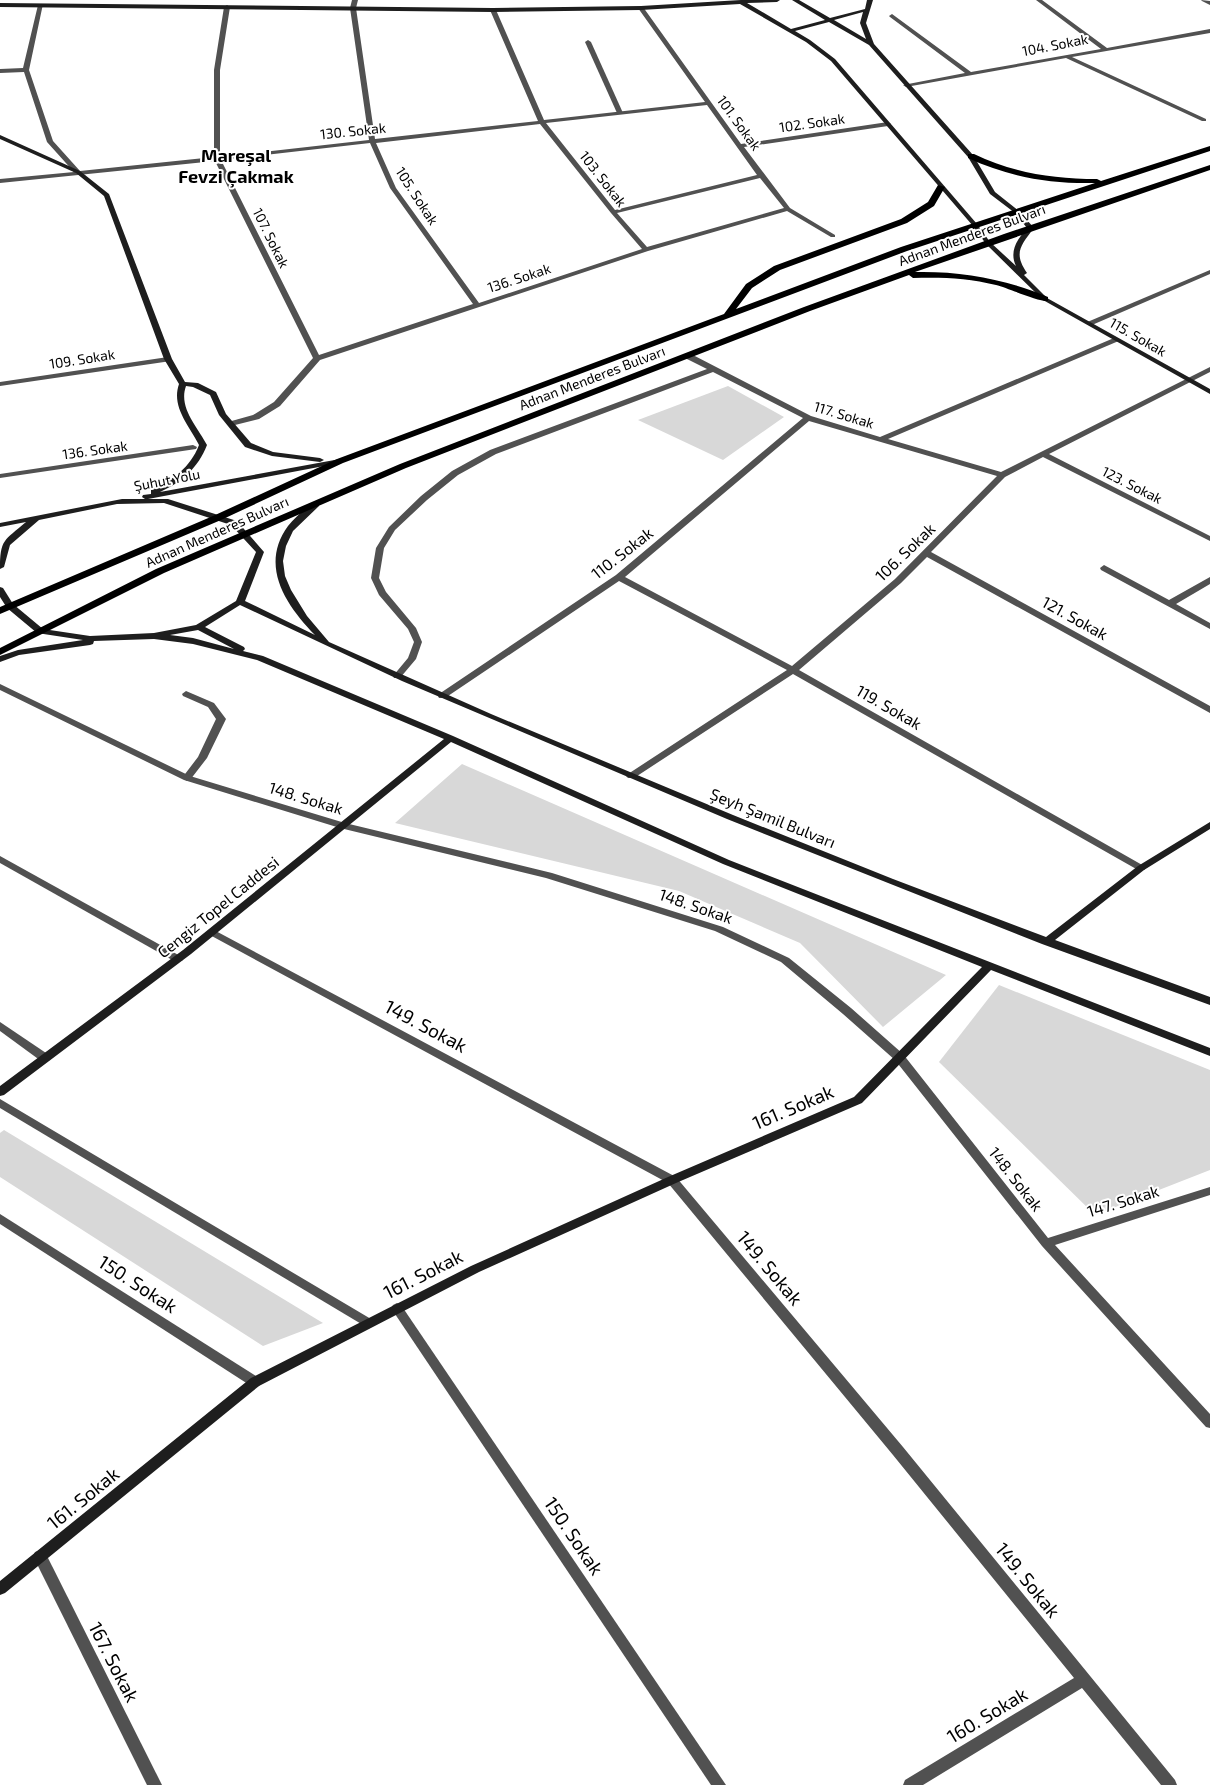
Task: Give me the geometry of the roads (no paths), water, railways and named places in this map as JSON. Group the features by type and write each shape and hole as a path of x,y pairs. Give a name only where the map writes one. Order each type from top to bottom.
{"main road":[{"path":"0,5 110,3 227,7 493,10 641,8 777,0"},
{"path":"796,0 871,44 971,156 992,193 1017,212 1031,228"},
{"path":"870,0 863,23 871,44"},
{"name":"115. Sokak","path":"740,1 789,30 833,60 940,187 975,225 988,243 1045,299 1210,392"},
{"path":"789,30 866,10"},
{"path":"0,137 78,172 107,195 168,359 183,384"},
{"name":"Adnan Menderes Bulvarı","path":"0,611 217,518 340,461 904,249 1210,148"},
{"path":"971,156 996,169 1013,174 1065,180 1112,180"},
{"name":"Adnan Menderes Bulvarı","path":"0,652 160,571 403,466 898,276 1210,167"},
{"path":"728,314 749,286 777,268 904,221 931,204 940,187"},
{"name":"115. Sokak","path":"1031,228 1016,245 1014,257 1021,270 1054,304"},
{"path":"898,276 950,274 974,276 1015,286 1045,299"},
{"path":"183,384 195,385 213,394 223,415 248,445 272,454 304,460 340,461"},
{"path":"136,498 176,481 192,468 201,453 203,445 180,403 179,394 183,384"},
{"name":"Şuhut Yolu","path":"0,524 340,461"},
{"path":"0,659 54,647 154,636 199,627 240,602 260,552 234,522 165,501 116,502"},
{"path":"316,504 288,532 280,554 278,574 306,621 331,647"},
{"path":"0,567 6,544 37,517"},
{"path":"0,590 10,606 40,631 90,639 116,639"},
{"name":"Şeyh Şamil Bulvarı","path":"240,602 331,647 631,776 1046,942 1210,1001"},
{"path":"199,627 260,658 450,738 726,862 1210,1052"},
{"path":"154,636 193,641 260,658"},
{"name":"Cengiz Topel Caddesi","path":"0,1092 178,959 450,738"},
{"path":"1046,942 1141,868 1210,825"},
{"name":"161. Sokak","path":"0,1589 255,1382 367,1322 475,1269 672,1180 858,1100 990,965"}],"street":[{"name":"105. Sokak","path":"355,0 353,8 372,141 393,188 477,305"},
{"path":"1039,0 1104,48"},
{"path":"1204,0 1210,3"},
{"path":"41,5 26,70 50,142 78,172"},
{"name":"107. Sokak","path":"227,7 217,70 217,158 317,358"},
{"name":"101. Sokak","path":"641,8 761,176 788,209 833,236"},
{"name":"103. Sokak","path":"493,10 542,122 613,212 646,250"},
{"path":"892,16 971,74"},
{"name":"104. Sokak","path":"906,85 1104,48 1210,31"},
{"path":"588,42 620,113"},
{"path":"1065,56 1204,120"},
{"path":"0,71 26,70"},
{"name":"130. Sokak","path":"0,180 217,158 708,103"},
{"name":"102. Sokak","path":"740,146 888,124"},
{"path":"613,212 761,176"},
{"name":"136. Sokak","path":"317,358 646,250 788,209"},
{"path":"1089,323 1210,272"},
{"path":"881,440 1117,340"},
{"name":"117. Sokak","path":"688,356 808,418 1002,475"},
{"path":"231,424 256,417 277,404 317,358"},
{"name":"109. Sokak","path":"0,384 168,359"},
{"name":"106. Sokak","path":"631,776 793,670 898,582 1002,475 1187,379 1210,369"},
{"path":"397,676 412,659 418,642 412,628 382,593 376,578 380,548 392,529 411,510 455,473 493,452 714,370"},
{"name":"110. Sokak","path":"442,696 619,577 808,418"},
{"name":"136. Sokak","path":"0,476 192,447"},
{"name":"123. Sokak","path":"1043,454 1210,539"},
{"name":"121. Sokak","path":"926,553 1210,710"},
{"path":"1104,568 1210,626"},
{"name":"119. Sokak","path":"619,577 793,670 1141,868"},
{"path":"1170,604 1210,580"},
{"name":"148. Sokak","path":"0,687 187,778 343,826 548,875 719,929 785,960 899,1057 1046,1243 1210,1423"},
{"path":"186,694 211,705 221,719 206,750 187,778"},
{"path":"0,859 178,959"},
{"name":"149. Sokak","path":"212,932 672,1180 898,1451 1170,1785"},
{"path":"0,1026 45,1058"},
{"path":"0,1102 367,1322"},
{"name":"147. Sokak","path":"1046,1243 1210,1191"},
{"name":"150. Sokak","path":"0,1218 255,1382"},
{"name":"150. Sokak","path":"397,1308 719,1785"},
{"name":"167. Sokak","path":"40,1556 155,1785"},
{"name":"160. Sokak","path":"910,1785 1084,1679"}],"district":[{"name":"Mareşal Fevzi Çakmak","path":"236,166"}]}
